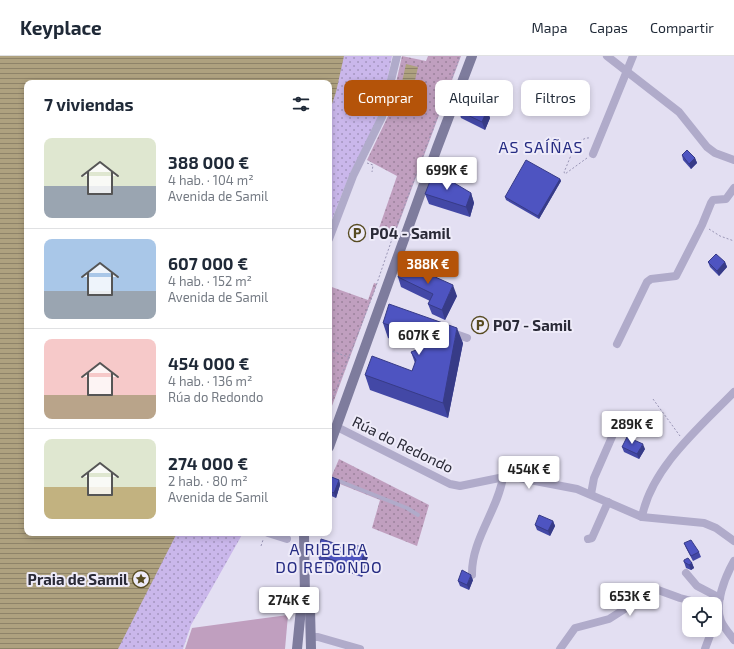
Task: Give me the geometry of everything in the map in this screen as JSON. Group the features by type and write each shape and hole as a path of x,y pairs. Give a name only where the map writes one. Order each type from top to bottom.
{"main road":[{"path":"332,440 384,307 472,56"},
{"path":"297,649 301,609 305,599 304,536"},
{"path":"305,599 310,609 311,649"}],"street":[{"path":"332,232 361,160 382,117 397,56"},
{"path":"607,56 679,112 707,147 714,153 734,160"},
{"path":"593,154 633,56"},
{"path":"616,344 647,282 652,279 676,276 713,200 726,199 734,188"},
{"path":"446,330 467,338"},
{"path":"642,517 645,501 653,484 685,443 734,392"},
{"name":"Rúa do Redondo","path":"337,427 450,484 460,486 503,476 577,489 642,517 704,523 716,528 734,541"},
{"path":"591,494 594,478 615,430"},
{"path":"472,575 475,553 499,495 503,476"},
{"path":"588,539 592,538 608,502"},
{"path":"278,536 287,539"},
{"path":"720,597 734,561"},
{"path":"686,573 697,586 718,597"},
{"path":"560,649 575,628 609,619 653,591 658,590 682,599"},
{"path":"722,628 734,640"},
{"path":"310,637 318,637 360,649"},
{"path":"705,649 709,637"}],"lane":[{"path":"332,478 406,508 418,515"}],"path":[{"path":"332,400 365,318 460,56"},
{"path":"593,154 565,174 564,172 579,141 586,138 599,141"},
{"path":"361,160 372,165 372,172"},
{"path":"702,225 720,236 734,241"},
{"path":"332,351 351,358"},
{"path":"653,399 685,443"},
{"path":"261,546 264,536"}],"shaded area":[{"path":"0,56 344,56 332,104 332,80 24,80 24,536 175,536 118,649 0,649"},
{"path":"402,56 426,61 428,56 461,56 452,80 435,80 435,116 439,116 393,239 378,231 397,176 367,160 388,116 427,116 427,80 397,80"},
{"path":"406,64 418,67 415,80 402,80"},
{"path":"374,283 377,284 332,406 332,287 368,300"},
{"path":"339,459 429,505 417,546 372,528 380,500 332,481 332,475"},
{"path":"288,615 285,649 185,649 192,628"}],"sand":[{"path":"300,56 392,56 387,80 344,80 344,116 379,116 349,176 332,219 332,80 294,80"},
{"name":"Praia de Samil","path":"85,536 241,536 191,625 183,649 34,649"}],"building":[{"path":"469,116 484,116 482,122"},
{"path":"687,150 695,158 689,164 682,155"},
{"path":"526,160 560,179 538,216 505,197"},
{"path":"434,171 471,193 466,207 425,194"},
{"path":"716,254 725,262 717,271 708,262"},
{"path":"404,263 453,285 442,310 428,304 433,294 398,277"},
{"path":"389,304 457,328 443,403 365,375 372,356 412,371 416,360 411,352 421,348 425,338 383,323"},
{"path":"627,437 643,444 637,454 622,447"},
{"path":"332,477 339,480 334,493 332,492"},
{"path":"539,515 553,521 548,531 535,525"},
{"path":"321,539 350,548 351,544 366,548 359,569 318,555"},
{"path":"691,540 699,552 691,556 684,543"},
{"path":"688,558 692,563 689,565 684,562 684,560"},
{"path":"462,570 471,575 467,585 458,581"}],"place":[{"name":"P04 - Samil","path":"357,233"},
{"name":"P07 - Samil","path":"480,325"},
{"name":"Praia de Samil","path":"141,579"}],"district":[{"name":"AS SAÍÑAS","path":"541,146"},
{"name":"A RIBEIRA DO REDONDO","path":"329,557"}]}
